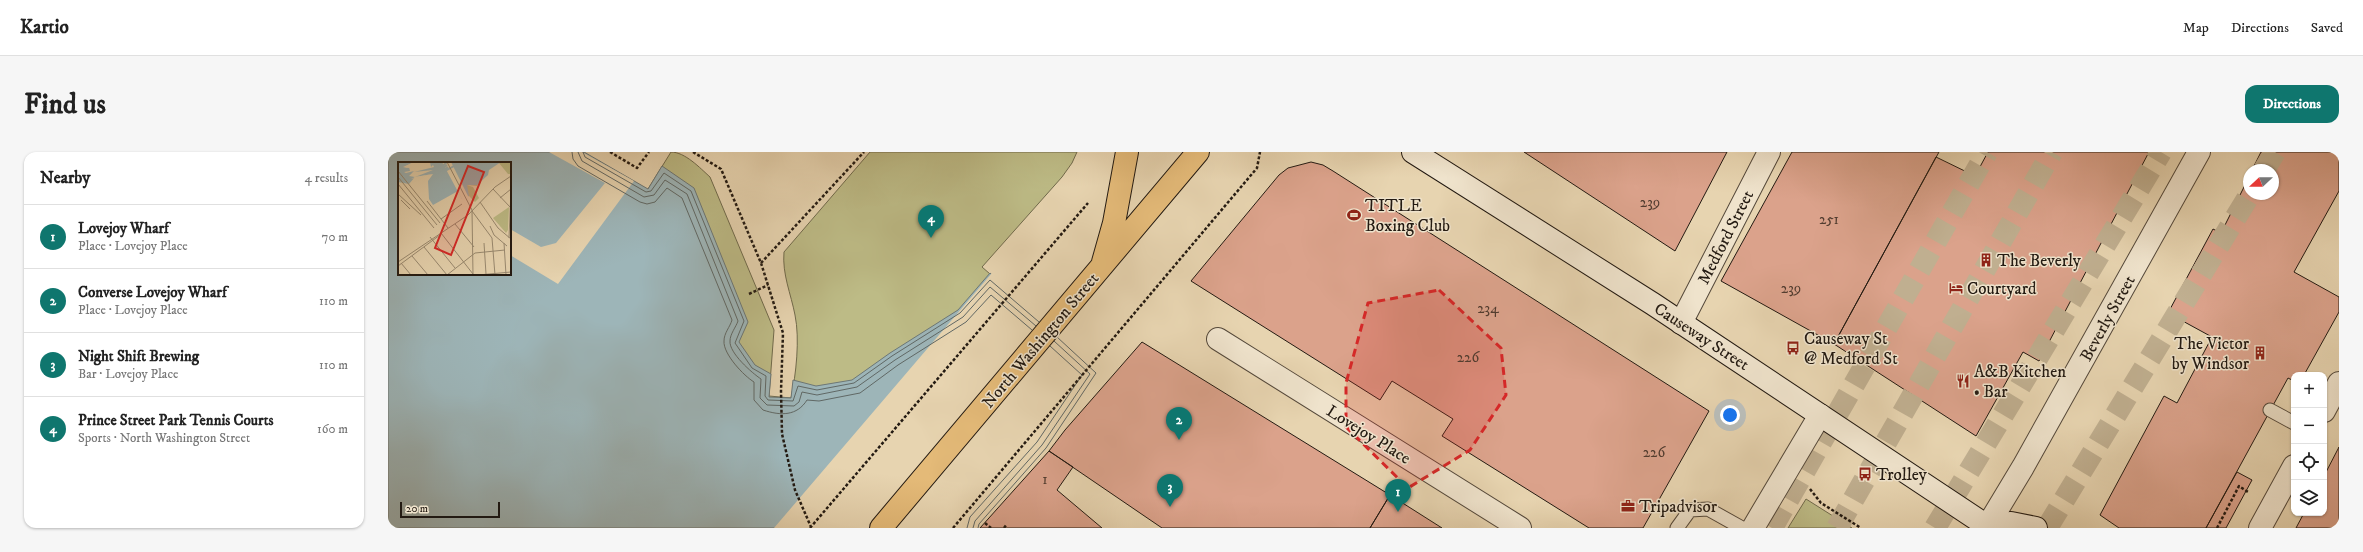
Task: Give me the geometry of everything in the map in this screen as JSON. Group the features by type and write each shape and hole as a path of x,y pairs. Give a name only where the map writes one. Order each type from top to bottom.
{"main road":[{"path":"1101,268 1114,223 1127,152"},
{"name":"North Washington Street","path":"881,528 1198,152"}],"street":[{"name":"Causeway Street","path":"1413,152 1681,323 1989,526"},
{"name":"Medford Street","path":"1681,323 1769,152"},
{"name":"Beverly Street","path":"1989,526 2024,467 2199,152"},
{"name":"Lovejoy Place","path":"1218,339 1520,528"},
{"path":"2326,408 2339,383"},
{"path":"1753,528 1820,414"},
{"path":"2260,528 2291,471"},
{"path":"1989,526 2011,524 2036,528"}],"lane":[{"path":"2270,410 2291,421"},
{"path":"1677,528 1690,510 1702,508 1742,528"}],"path":[{"path":"610,152 637,168 649,152"},
{"path":"693,152 721,170 761,263 784,333 781,391 784,451 799,504 811,528 1090,200"},
{"path":"761,263 864,152"},
{"path":"953,528 1131,320 1257,168 1260,152"},
{"path":"749,294 768,285"},
{"path":"2217,528 2239,486 2246,491"},
{"path":"1809,487 1821,503 1862,528"},
{"path":"985,523 991,528"},
{"path":"1004,528 1007,524"}],"highlighted area":[{"path":"1439,290 1501,348 1506,395 1470,450 1408,488 1346,427 1346,383 1368,303"}],"shaded area":[{"path":"671,152 687,158 710,177 774,330 769,396 791,398 796,368 796,325 784,268 784,252 870,152 1077,152 1072,163 1062,177 982,267 1051,327 774,424 648,189"},
{"path":"1806,499 1852,528 1788,528"}],"water":[{"path":"388,152 584,152 648,189 662,166 694,188 748,322 739,342 755,365 771,374 769,397 791,398 793,380 816,386 852,380 890,353 958,310 990,273 1051,327 980,528 388,528"}],"pier":[{"path":"549,152 582,152 634,181 558,284 511,256 511,230 541,247 556,243 605,183"},
{"path":"992,273 1104,370 1066,431 983,528 774,528"}],"building":[{"path":"1524,152 1727,152 1675,251"},
{"path":"1792,152 1939,152 1834,344 1721,281"},
{"name":"The Beverly","path":"1988,152 2149,152 2039,361 2023,352 1976,436 1834,344 1936,157 1975,176"},
{"name":"The Victor by Windsor","path":"2261,152 2339,152 2339,191 2294,272 2339,297 2339,312 2306,372 2291,372 2291,380 2288,378 2206,528 2119,528 2100,515 2164,396 2177,403 2212,337 2168,313 2213,229 2221,233 2243,189 2243,200 2279,200 2279,164 2255,164"},
{"path":"1311,162 1323,165 1333,171 1709,411 1643,528 1589,528 1442,436 1453,419 1392,381 1380,400 1191,281 1279,175 1288,168"},
{"path":"1142,342 1390,495 1370,528 1162,528 1049,451 1065,430"},
{"path":"2339,447 2339,528 2296,528 2302,516 2327,516 2327,470"},
{"path":"1049,451 1073,467 1057,490 1102,528 980,528"},
{"path":"2237,472 2252,480 2226,528 2206,528"},
{"path":"1390,495 1442,528 1370,528"}],"tunnel":[{"path":"1772,528 1987,152"},
{"path":"1837,528 2052,152"},
{"path":"1935,528 2161,152"},
{"path":"2268,164 2275,152"},
{"path":"2047,528 2246,200"}],"place":[{"name":"TITLE Boxing Club","path":"1354,215"},
{"name":"Prince Street Park Tennis Courts","path":"931,238"},
{"name":"The Beverly","path":"1986,260"},
{"name":"Courtyard","path":"1956,288"},
{"name":"Causeway St @ Medford St","path":"1793,348"},
{"name":"The Victor by Windsor","path":"2260,353"},
{"name":"A&B Kitchen • Bar","path":"1963,381"},
{"name":"Converse Lovejoy Wharf","path":"1179,440"},
{"name":"Trolley","path":"1865,474"},
{"name":"Tripadvisor","path":"1628,506"},
{"name":"Night Shift Brewing","path":"1170,507"},
{"name":"Lovejoy Wharf","path":"1398,512"}]}
